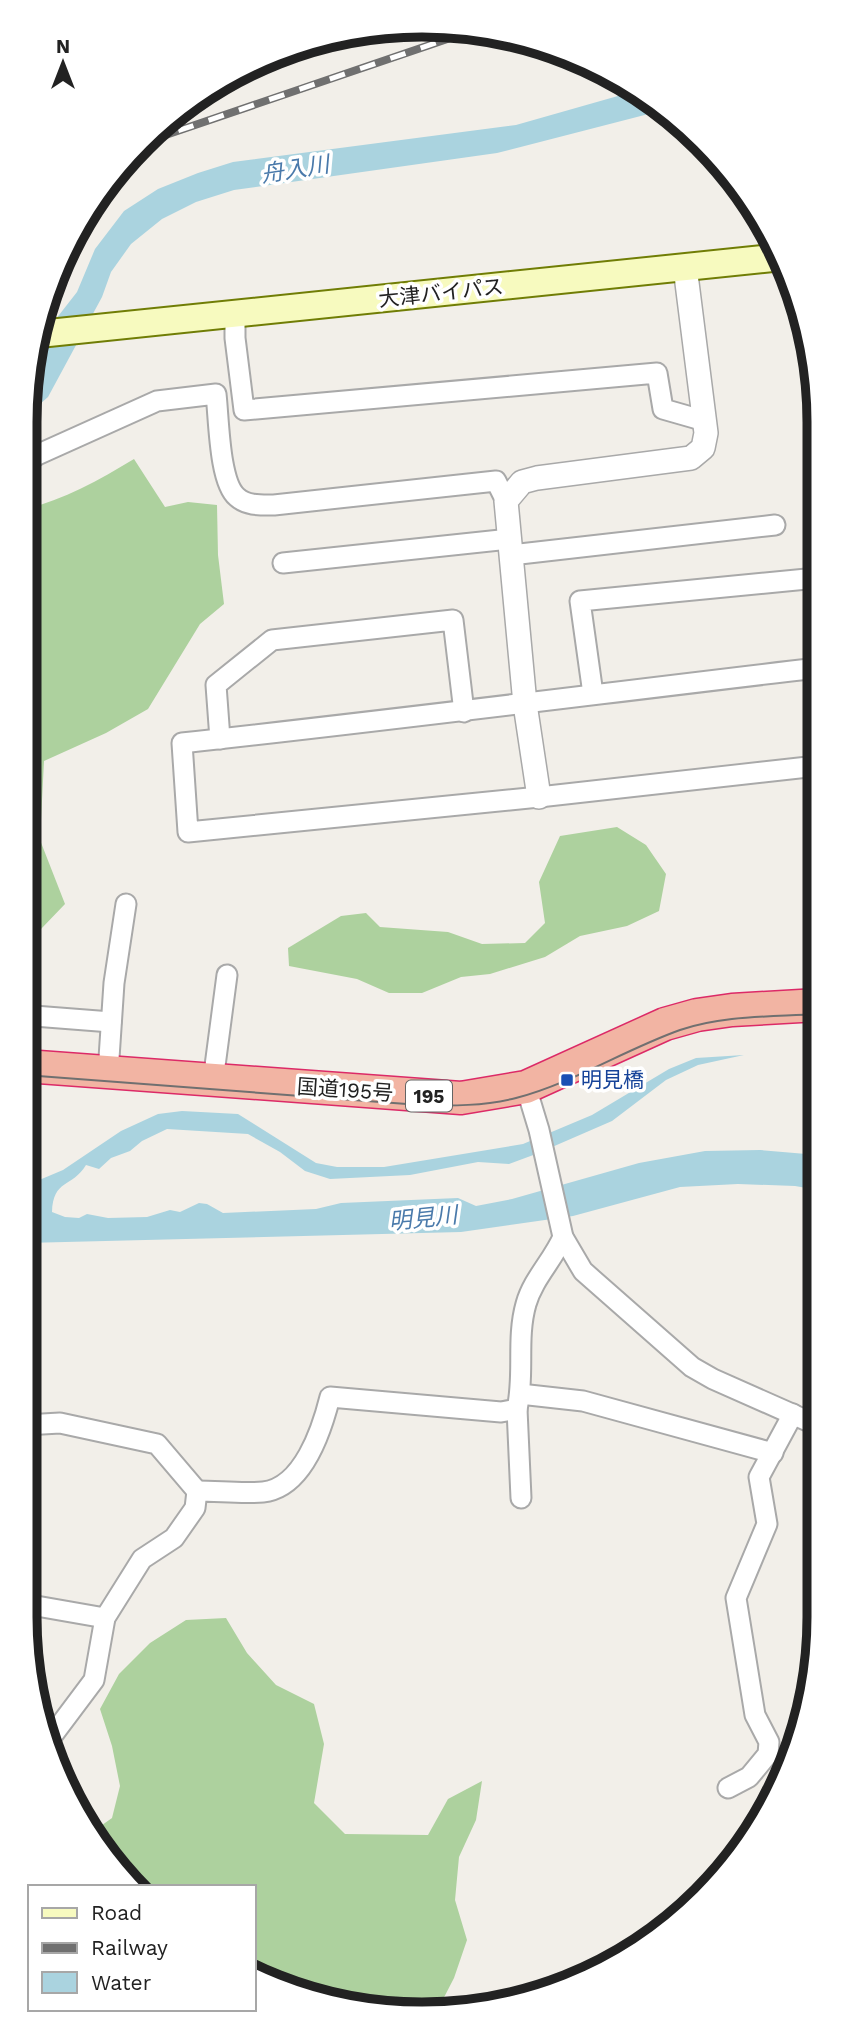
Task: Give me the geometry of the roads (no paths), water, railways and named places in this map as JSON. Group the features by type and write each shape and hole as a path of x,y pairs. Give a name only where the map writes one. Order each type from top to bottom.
{"highway":[{"name":"国道195号","path":"37,1067 461,1098 526,1087 665,1024 697,1015 807,1006"}],"main road":[{"name":"大津バイパス","path":"47,333 771,258"}],"street":[{"path":"506,501 522,482 691,457 703,448 705,421 685,267"},
{"path":"235,314 235,338 244,410 657,373 663,409 705,421"},
{"path":"37,455 157,401 216,394 226,478 232,492 247,503 274,505 496,481 506,501 525,704 539,797"},
{"path":"283,563 775,525"},
{"path":"593,694 580,601 807,579"},
{"path":"220,739 216,685 272,640 453,620 464,712"},
{"path":"807,669 464,712 182,743 188,832 807,767"},
{"path":"108,1073 114,984 125,904"},
{"path":"213,1081 227,975"},
{"path":"37,1016 111,1022"},
{"path":"526,1087 539,1130 561,1230 583,1271 692,1367 807,1420"},
{"path":"522,1498 518,1402 521,1326 526,1302 533,1286 557,1251 561,1230"},
{"path":"37,1424 60,1423 157,1444 197,1490 266,1492 286,1482 306,1460 322,1427 330,1397 501,1412 518,1402 583,1401 773,1453"},
{"path":"728,1788 749,1777 768,1754 769,1742 755,1715 736,1598 767,1524 759,1477 793,1414"},
{"path":"55,1733 94,1680 105,1618 142,1559 174,1538 195,1508 197,1490"},
{"path":"37,1606 105,1618"}],"water":[{"name":"舟入川","path":"624,94 652,113 497,153 234,190 196,202 162,219 131,244 111,272 102,297 48,397 38,406 40,372 48,329 77,292 95,249 124,211 158,189 233,162 516,125"},
{"name":"明見川","path":"744,1055 698,1065 666,1080 612,1121 509,1164 478,1162 410,1175 330,1179 305,1171 280,1152 248,1134 167,1129 142,1141 130,1151 111,1158 99,1169 86,1165 56,1194 52,1212 79,1218 87,1214 108,1218 147,1217 170,1210 180,1212 199,1203 207,1204 223,1213 316,1209 341,1203 458,1198 476,1206 512,1199 639,1163 705,1151 760,1150 807,1154 807,1188 738,1184 680,1187 573,1216 461,1232 37,1243 37,1181 63,1170 121,1131 158,1114 182,1111 238,1114 316,1163 337,1167 384,1167 523,1144 592,1115 669,1069 696,1058"}],"tram line":[{"path":"37,1076 420,1105 480,1104 537,1092 659,1038 696,1025 748,1018 807,1015"}],"railway":[{"path":"165,135 450,38"}],"place":[{"name":"明見橋","path":"567,1080"}]}
